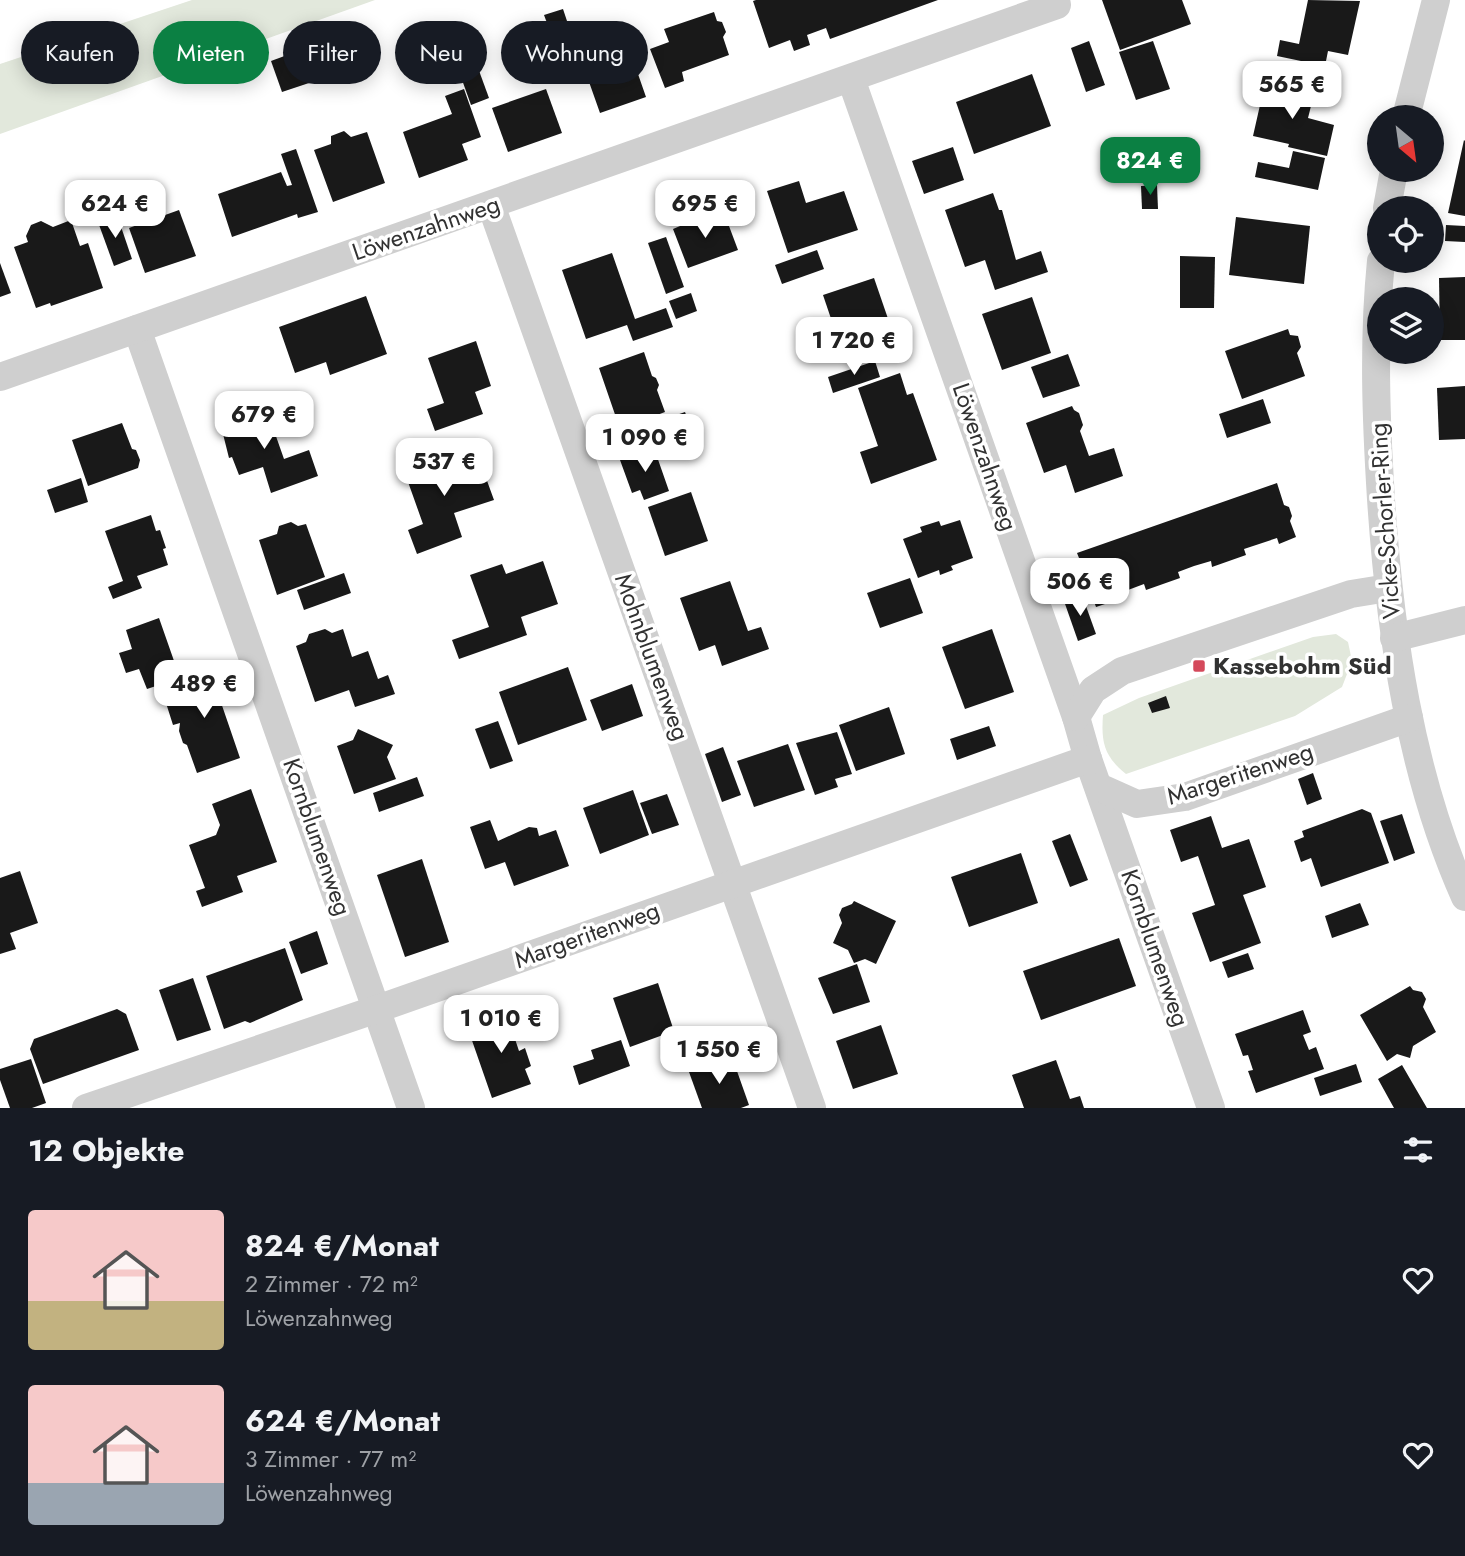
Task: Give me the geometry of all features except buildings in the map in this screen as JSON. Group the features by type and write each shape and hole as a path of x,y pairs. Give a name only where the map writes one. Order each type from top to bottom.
{"street":[{"path":"1409,105 1436,0"},
{"name":"Löwenzahnweg","path":"0,377 851,79 1056,3"},
{"name":"Löwenzahnweg","path":"851,79 1076,717"},
{"name":"Mohnblumenweg","path":"491,205 811,1108"},
{"name":"Vicke-Schorler-Ring","path":"1380,273 1375,373 1388,588 1394,638 1409,718 1439,829 1465,897"},
{"name":"Kornblumenweg","path":"137,329 411,1108"},
{"path":"1099,787 1076,717 1093,690 1122,671 1351,594 1388,588"},
{"path":"1394,638 1465,620"},
{"name":"Margeritenweg","path":"1099,787 1137,804 1185,797 1409,718"},
{"name":"Margeritenweg","path":"86,1108 377,1010 1088,759"},
{"name":"Kornblumenweg","path":"1099,787 1211,1108"}],"shaded area":[{"path":"192,0 375,0 316,21 283,21 283,33 269,38 269,21 153,21 153,79 0,134 0,64 21,57 21,84 139,84 139,21 129,21"},
{"path":"1336,634 1348,642 1352,661 1342,687 1295,716 1126,774 1109,755 1104,741 1103,715 1139,698 1313,637"}],"place":[{"name":"Kassebohm Süd","path":"1199,666"}]}
